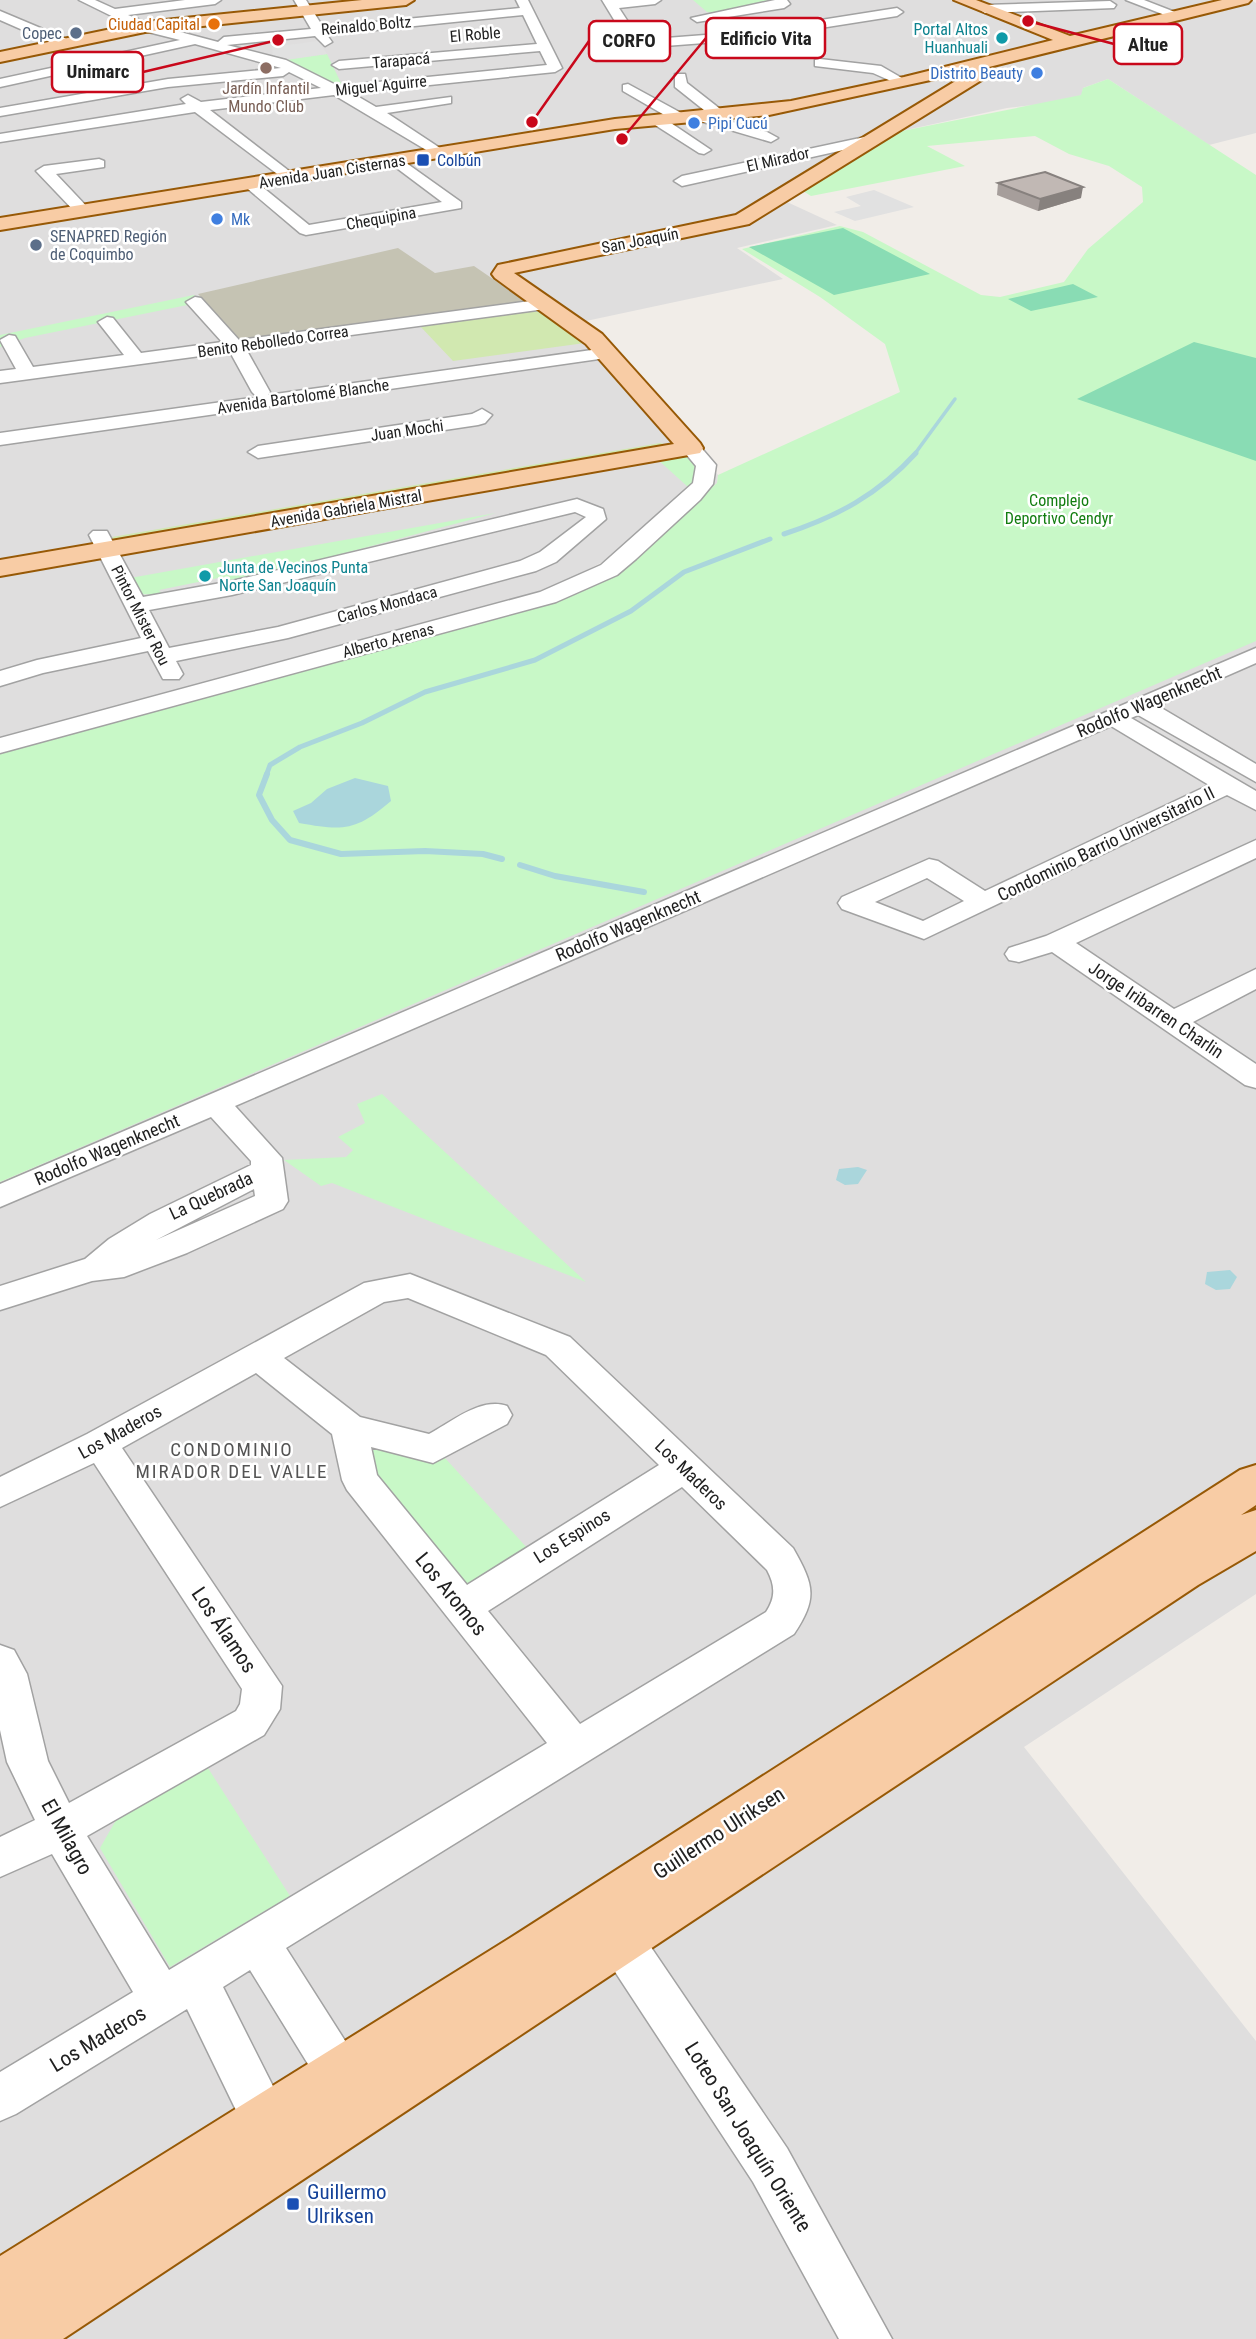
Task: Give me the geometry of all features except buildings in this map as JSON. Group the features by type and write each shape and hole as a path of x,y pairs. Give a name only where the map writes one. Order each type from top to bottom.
{"main road":[{"path":"0,57 145,27 303,4 396,0"},
{"path":"962,0 1026,24 1063,42"},
{"name":"Avenida Juan Cisternas","path":"0,224 657,120 787,107 993,60 1216,2 1243,0"},
{"path":"1008,4 1026,24"},
{"name":"San Joaquín","path":"685,442 603,349 502,274 505,269 742,219 979,75 993,60"},
{"name":"Avenida Gabriela Mistral","path":"0,568 104,542 685,442"},
{"name":"Avenida Gabriela Mistral","path":"0,552 104,542"},
{"name":"Guillermo Ulriksen","path":"0,2291 266,2120 561,1936 1256,1482"},
{"name":"Guillermo Ulriksen","path":"8,2339 1182,1572 1256,1528"}],"street":[{"path":"85,0 145,27 281,63 335,89"},
{"path":"112,13 215,0"},
{"path":"636,44 610,2 655,0"},
{"path":"688,1 703,17 784,5 781,0"},
{"path":"612,46 744,36 902,14 869,0"},
{"path":"1132,0 1174,14"},
{"path":"303,4 317,30 335,47 340,65 356,94 375,111 438,153"},
{"path":"985,9 1008,4 1110,5"},
{"path":"525,5 530,29 545,47"},
{"name":"Reinaldo Boltz","path":"2,81 200,42 415,21 525,5"},
{"path":"0,15 64,43"},
{"path":"415,21 441,56"},
{"path":"0,30 24,25"},
{"name":"Tarapacá","path":"340,65 545,47"},
{"name":"Miguel Aguirre","path":"0,138 198,106 335,89 356,94 555,68 545,47"},
{"path":"132,55 288,177"},
{"path":"820,63 876,69 900,81"},
{"path":"0,112 168,83 297,71"},
{"path":"690,75 680,84 719,115"},
{"path":"810,75 870,89"},
{"path":"2,81 29,91 67,126"},
{"path":"628,88 678,117"},
{"path":"375,111 446,100"},
{"path":"698,116 713,124 753,131 771,138"},
{"path":"657,120 704,150"},
{"path":"755,142 790,134"},
{"name":"El Mirador","path":"682,181 874,139"},
{"name":"Chequipina","path":"250,184 306,230 456,205 395,160"},
{"path":"83,211 44,171 99,164"},
{"path":"365,205 382,218"},
{"path":"195,302 236,347 261,392"},
{"name":"Benito Rebolledo Correa","path":"0,377 545,304"},
{"path":"107,322 137,359"},
{"path":"9,341 28,374"},
{"name":"Avenida Bartolomé Blanche","path":"0,430 261,392 603,349"},
{"name":"Avenida Bartolomé Blanche","path":"0,439 603,349"},
{"path":"304,395 332,440"},
{"name":"Juan Mochi","path":"258,452 391,434 478,419 482,415"},
{"name":"Alberto Arenas","path":"0,746 548,597 583,583 618,562 704,484 706,466 685,442"},
{"name":"Carlos Mondaca","path":"37,667 280,633 528,566 548,557 616,503 577,505 419,540 232,588 138,605"},
{"path":"577,505 596,513 596,519"},
{"name":"Pintor Mister Rou","path":"104,542 181,695"},
{"name":"Rodolfo Wagenknecht","path":"0,1196 1256,655"},
{"path":"0,672 37,667"},
{"path":"0,679 37,667"},
{"path":"1140,706 1245,771 1256,802"},
{"path":"1113,717 1245,771"},
{"name":"Condominio Barrio Universitario II","path":"983,902 1245,771"},
{"path":"1019,954 1056,942 1256,848"},
{"name":"Jorge Iribarren Charlin","path":"1056,942 1256,1078"},
{"path":"1172,1021 1256,978"},
{"name":"La Quebrada","path":"0,1298 91,1269 112,1269 166,1233 272,1201 267,1158 216,1104"},
{"name":"Los Maderos","path":"0,1493 100,1444 256,1355 376,1291 410,1286 558,1346 780,1559 794,1582 793,1604 780,1623 0,2098"},
{"path":"256,1355 349,1428 433,1449 494,1415"},
{"name":"Los Aromos","path":"349,1428 360,1480 576,1749"},
{"name":"Los Álamos","path":"0,1858 60,1829 250,1723 260,1709 262,1686 100,1444"},
{"name":"Los Espinos","path":"462,1607 684,1468"},
{"name":"El Milagro","path":"0,1662 7,1674 28,1762 60,1829 179,1990"},
{"name":"Loteo San Joaquín Oriente","path":"620,1940 770,2165 867,2339"},
{"path":"257,1942 340,2074"},
{"path":"179,1990 266,2120"}],"shaded area":[{"path":"0,0 1251,0 1256,3 1256,133 1209,145 1108,79 1083,88 1082,95 1058,102 1007,108 897,132 787,202 837,225 737,248 783,279 586,321 718,475 717,483 672,526 560,584 288,674 0,750"},
{"path":"318,41 327,54 286,60 273,56 272,47"},
{"path":"874,190 914,207 855,221 834,212 861,206 846,197"},
{"path":"398,248 435,273 474,266 525,301 240,341 198,294"},
{"path":"1256,634 1256,1594 1024,1747 1256,2041 1256,2339 0,2339 0,1183 335,1031"}],"green space":[{"path":"693,0 776,0 714,13 707,12"},
{"path":"327,54 342,85 336,86 282,60"},
{"name":"Complejo Deportivo Cendyr","path":"1108,79 1256,175 1256,641 0,1182 0,754 556,600 624,567 717,483 718,475 900,392 885,344 820,297 742,249 840,226 863,232 981,295 1000,297 1064,282 1088,249 1143,202 1142,187 1109,166 1069,154 1035,136 927,146 965,166 811,196 803,191 897,132 1081,95 1083,88"},
{"path":"843,228 930,274 834,295 749,247"},
{"path":"1073,284 1098,297 1031,311 1008,299"},
{"path":"194,295 202,302 25,338 0,347 0,335"},
{"path":"536,309 585,343 453,361 419,325"},
{"path":"1194,342 1256,358 1256,461 1077,399"},
{"path":"660,443 668,445 666,448 115,544 112,537"},
{"path":"685,455 696,467 695,481 688,487 656,458"},
{"path":"496,513 224,585 218,578 159,590 163,595 139,594 130,578"},
{"path":"382,1094 586,1282 332,1183 321,1186 284,1160 346,1157 353,1150 338,1137 365,1123 357,1104"},
{"path":"363,1437 445,1458 529,1550 461,1593 368,1476"},
{"path":"206,1765 290,1896 170,1967 100,1848 119,1815"}],"water":[{"path":"355,778 388,786 391,801 368,818 349,826 327,827 299,823 293,811 311,803 327,789"},
{"path":"858,1167 867,1170 858,1184 845,1185 836,1180 839,1169"},
{"path":"1230,1270 1237,1277 1230,1289 1216,1290 1205,1284 1207,1272"}],"waterway":[{"path":"914,455 955,399"},
{"path":"784,534 855,503 887,481 916,453"},
{"path":"266,776 270,765 300,747 362,723 425,692 535,660 631,611 684,572 770,539"},
{"path":"267,774 259,795 272,820 290,840 341,854 425,851 483,854 502,859"},
{"path":"520,865 555,876 644,892"}],"place":[{"name":"Altue","path":"1028,21"},
{"name":"Ciudad Capital","path":"214,24"},
{"name":"Copec","path":"76,33"},
{"name":"Portal Altos Huanhuali","path":"1002,38"},
{"name":"Unimarc","path":"278,40"},
{"name":"Jardín Infantil Mundo Club","path":"266,68"},
{"name":"Distrito Beauty","path":"1037,73"},
{"name":"CORFO","path":"532,122"},
{"name":"Pipi Cucú","path":"694,123"},
{"name":"Edificio Vita","path":"622,139"},
{"name":"Colbún","path":"423,160"},
{"name":"Mk","path":"217,219"},
{"name":"SENAPRED Región de Coquimbo","path":"36,245"},
{"name":"Junta de Vecinos Punta Norte San Joaquín","path":"205,576"},
{"name":"Guillermo Ulriksen","path":"293,2204"}],"district":[{"name":"CONDOMINIO MIRADOR DEL VALLE","path":"232,1460"}]}
